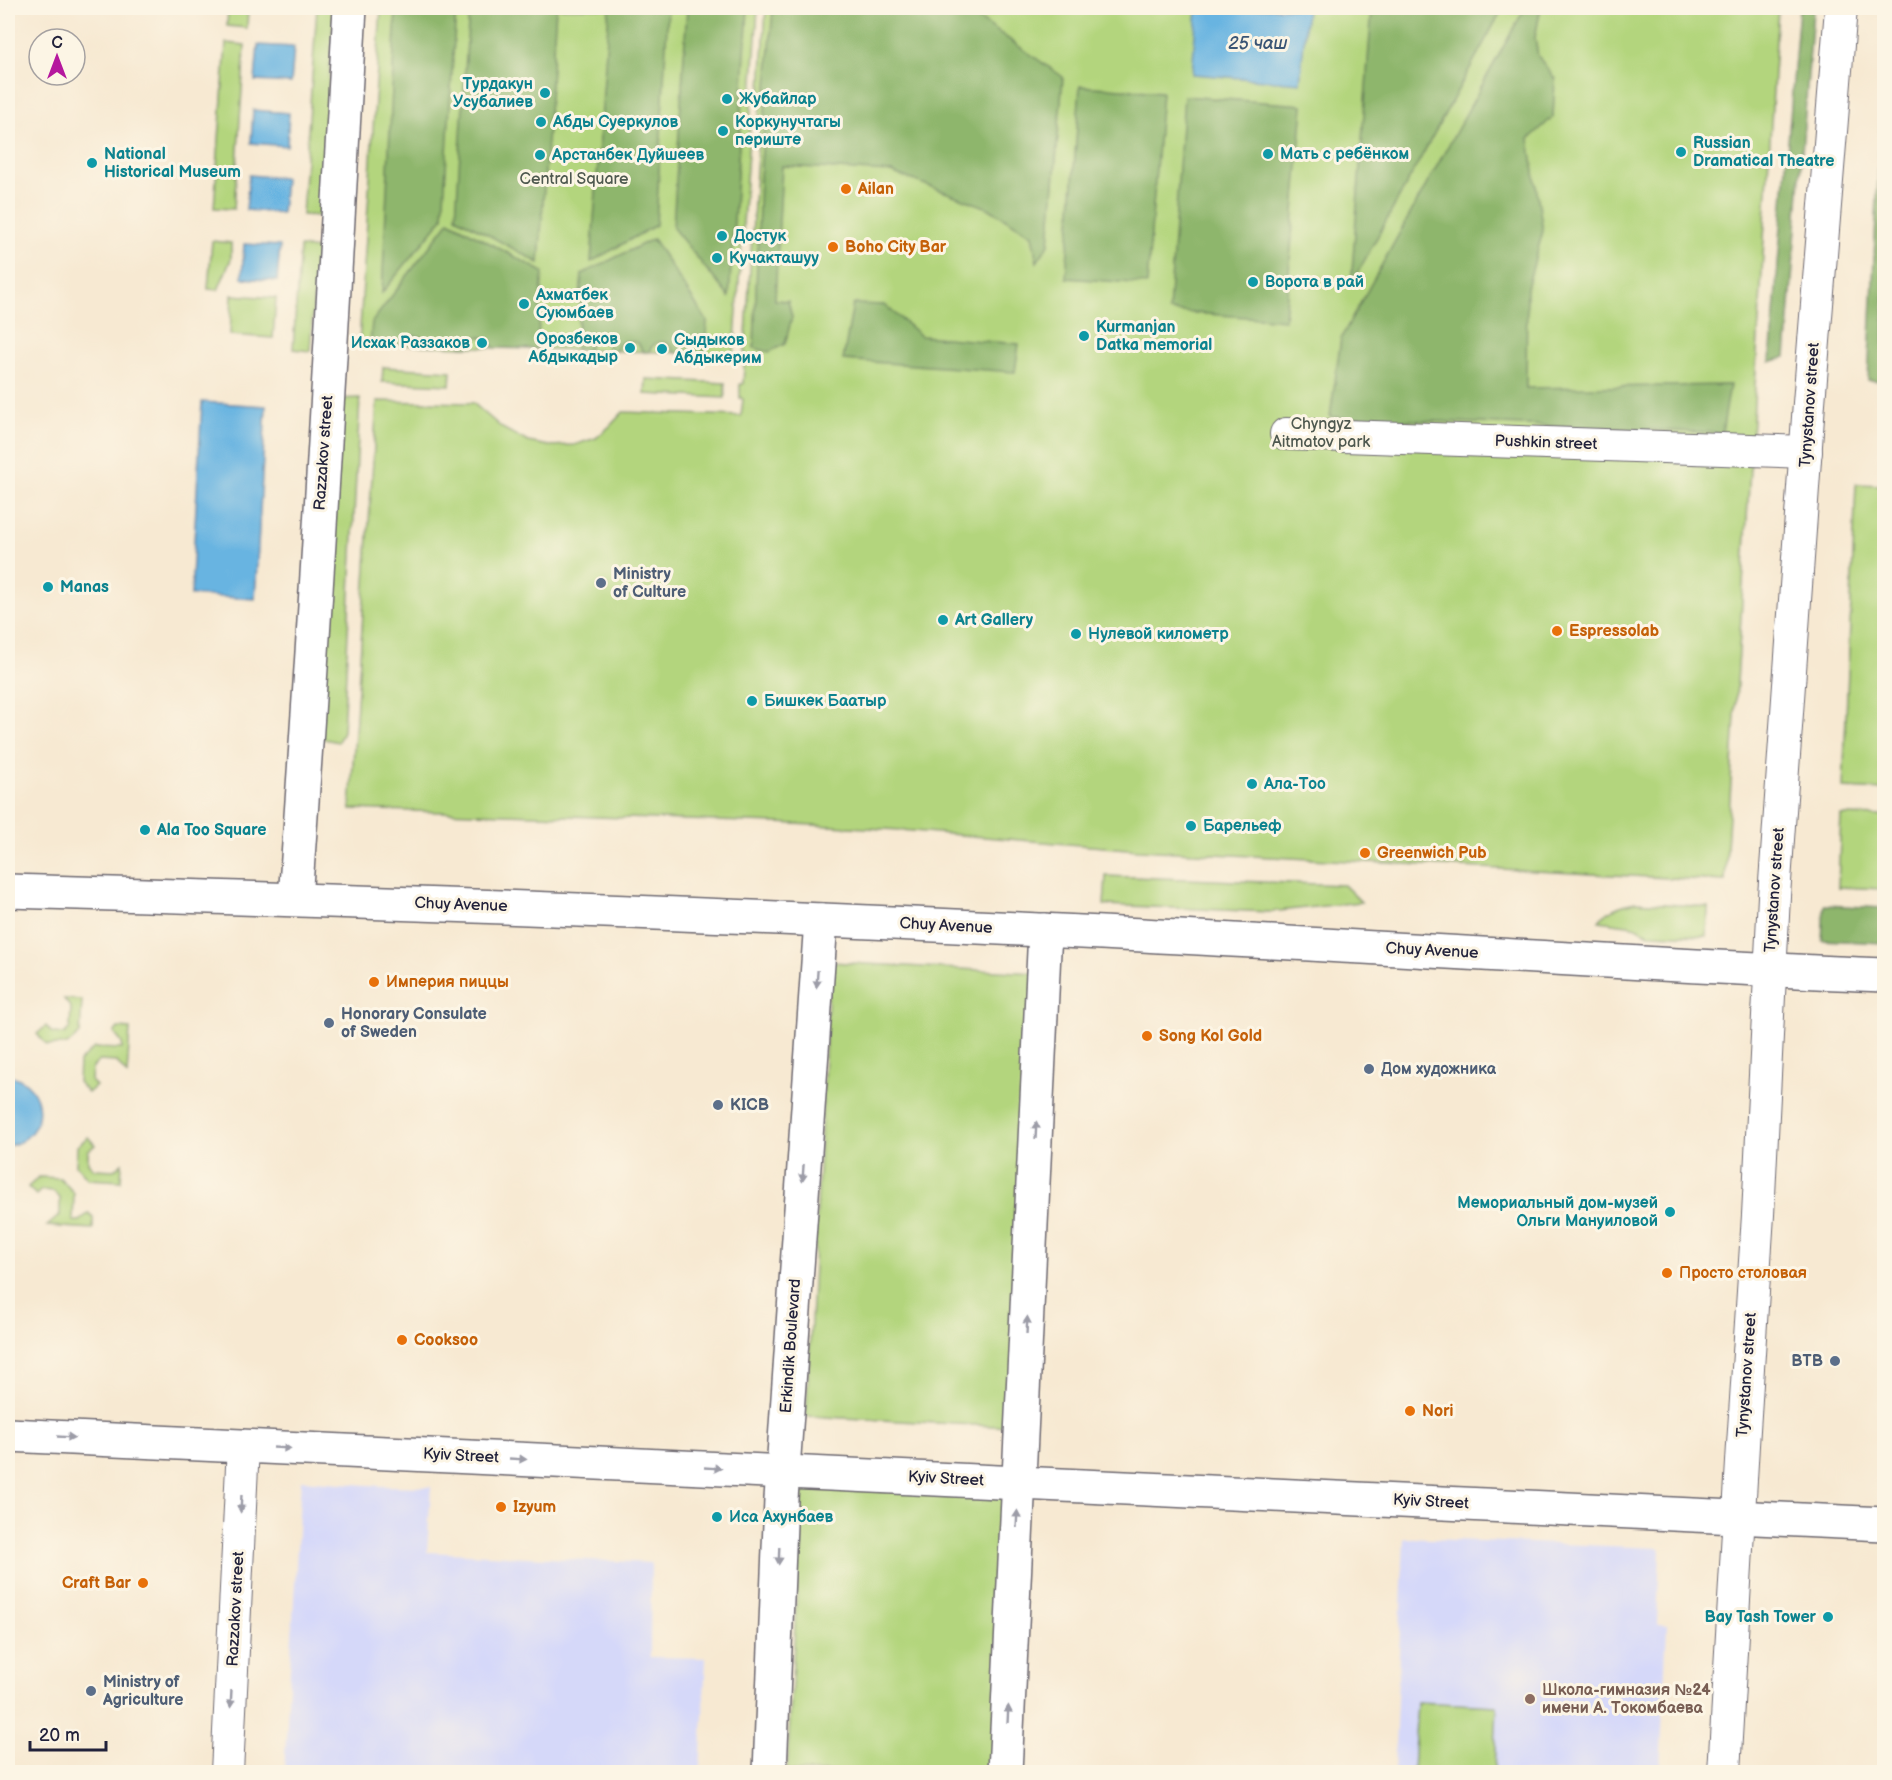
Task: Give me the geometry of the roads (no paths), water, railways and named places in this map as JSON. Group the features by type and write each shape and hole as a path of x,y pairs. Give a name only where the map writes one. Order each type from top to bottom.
{"main road":[{"name":"Razzakov street","path":"295,899 309,705 350,8"},
{"name":"Chuy Avenue","path":"8,891 295,899 1045,930 1884,975"},
{"name":"Erkindik Boulevard","path":"771,1773 783,1472 821,920"},
{"path":"1005,1773 1045,930"},
{"name":"Kyiv Street","path":"8,1435 1884,1524"}],"street":[{"name":"Tynystanov street","path":"1724,1773 1758,1215 1770,970 1806,452 1841,8"},
{"name":"Pushkin street","path":"1286,434 1806,452"},
{"name":"Razzakov street","path":"227,1773 243,1446"}],"water":[{"name":"25 чаш","path":"1197,8 1307,8 1300,83 1192,74"},
{"path":"258,45 294,47 291,83 255,81"},
{"path":"253,110 289,113 287,146 251,143"},
{"path":"249,175 285,178 282,213 246,210"},
{"path":"244,244 280,246 277,281 242,278"},
{"path":"202,402 266,406 255,599 191,595"},
{"path":"8,1075 21,1080 31,1088 37,1099 39,1110 37,1122 31,1133 21,1141 8,1146"}],"place":[{"name":"Турдакун Усубалиев","path":"545,93"},
{"name":"Жубайлар","path":"727,99"},
{"name":"Абды Суеркулов","path":"541,122"},
{"name":"Коркунучтагы периште","path":"723,131"},
{"name":"Russian Dramatical Theatre","path":"1681,152"},
{"name":"Мать с ребёнком","path":"1268,154"},
{"name":"Арстанбек Дуйшеев","path":"540,155"},
{"name":"National Historical Museum","path":"92,163"},
{"name":"Ailan","path":"846,189"},
{"name":"Достук","path":"722,236"},
{"name":"Boho City Bar","path":"833,247"},
{"name":"Кучакташуу","path":"717,258"},
{"name":"Ворота в рай","path":"1253,282"},
{"name":"Ахматбек Суюмбаев","path":"524,304"},
{"name":"Kurmanjan Datka memorial","path":"1084,336"},
{"name":"Исхак Раззаков","path":"482,343"},
{"name":"Орозбеков Абдыкадыр","path":"630,348"},
{"name":"Сыдыков Абдыкерим","path":"662,349"},
{"name":"Ministry of Culture","path":"601,583"},
{"name":"Manas","path":"48,587"},
{"name":"Art Gallery","path":"943,620"},
{"name":"Espressolab","path":"1557,631"},
{"name":"Нулевой километр","path":"1076,634"},
{"name":"Бишкек Баатыр","path":"752,701"},
{"name":"Ала-Тоо","path":"1252,784"},
{"name":"Барельеф","path":"1191,826"},
{"name":"Ala Too Square","path":"145,830"},
{"name":"Greenwich Pub","path":"1365,853"},
{"name":"Империя пиццы","path":"374,982"},
{"name":"Honorary Consulate of Sweden","path":"329,1023"},
{"name":"Song Kol Gold","path":"1147,1036"},
{"name":"Дом художника","path":"1369,1069"},
{"name":"KICB","path":"718,1105"},
{"name":"Мемориальный дом-музей Ольги Мануиловой","path":"1670,1212"},
{"name":"Просто столовая","path":"1667,1273"},
{"name":"Cooksoo","path":"402,1340"},
{"name":"BTB","path":"1835,1361"},
{"name":"Nori","path":"1410,1411"},
{"name":"Izyum","path":"501,1507"},
{"name":"Иса Ахунбаев","path":"717,1517"},
{"name":"Craft Bar","path":"143,1583"},
{"name":"Bay Tash Tower","path":"1828,1617"},
{"name":"Ministry of Agriculture","path":"91,1691"},
{"name":"Школа-гимназия №24 имени А. Токомбаева","path":"1530,1699"}],"park label":[{"name":"Central Square","path":"574,179"},
{"name":"Chyngyz Aitmatov park","path":"1321,433"}]}
